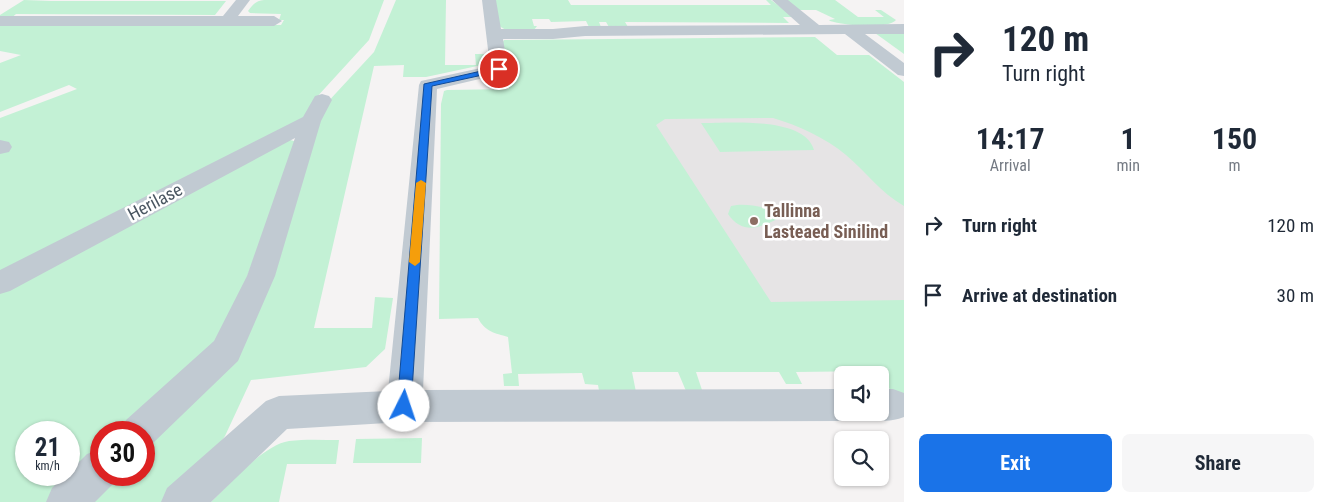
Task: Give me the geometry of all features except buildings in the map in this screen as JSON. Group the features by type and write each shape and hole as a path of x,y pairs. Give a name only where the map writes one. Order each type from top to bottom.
{"street":[{"path":"227,21 243,0"},
{"path":"404,406 428,84 499,69 489,0"},
{"path":"779,0 815,30"},
{"path":"0,22 274,21"},
{"path":"494,34 553,34 585,31 904,29"},
{"path":"848,30 904,71"},
{"name":"Herilase","path":"0,283 316,111 261,276 226,351 151,421"},
{"path":"181,502 279,414 404,406 834,405"},
{"path":"66,502 90,479"}],"shaded area":[{"name":"Tallinna Lasteaed Sinilind","path":"784,68 904,192 904,356 820,356 552,69"}],"green space":[{"path":"24,0 226,1 215,15 16,14 10,19 0,19 0,15"},
{"path":"264,0 384,0 369,40 315,99 306,119 0,279 0,118 77,89 69,85 0,112 0,63 21,55 0,51 0,26 281,25 284,20 279,20 281,14 250,13 248,11 255,3"},
{"path":"396,0 446,0 445,65 476,65 475,54 486,54 487,60 482,65 426,77 403,77 404,65 374,66 314,328 372,328 375,297 393,298 385,349 366,367 251,380 225,436 209,459 167,502 86,502 103,486 155,486 155,434 226,365 324,106 374,52"},
{"path":"495,0 568,0 571,5 771,5 766,0 771,0 794,17 783,17 789,23 625,22 628,27 609,27 606,22 599,22 601,27 589,27 586,21 551,22 549,19 532,19 534,26 537,26 534,30 506,30 499,26"},
{"path":"786,0 835,0 858,17 884,17 875,10 881,10 896,20 884,25 874,26 836,23 829,20 835,19 816,10 799,10"},
{"path":"875,33 904,33 904,54"},
{"path":"815,37 837,55 869,55 904,82 904,206 895,201 854,162 830,143 801,128 773,118 665,119 656,125 771,302 904,300 904,411 889,388 889,366 834,366 834,372 796,372 802,384 786,384 779,372 696,372 702,390 686,391 678,372 632,372 637,397 600,396 598,385 585,384 582,373 518,374 519,386 504,386 503,374 512,373 508,337 487,329 478,318 439,319 441,104 444,91 509,89 502,44 504,40"},
{"path":"701,123 746,123 781,127 796,131 808,139 814,150 720,152"},
{"path":"287,139 297,142 234,312 206,354 136,421 90,421 90,465 80,474 80,421 15,421 15,486 68,486 51,502 0,502 0,288"},
{"path":"731,206 760,207 771,211 779,218 759,227 752,228 739,225 728,214"},
{"path":"422,438 421,463 353,463 356,439"},
{"path":"295,440 339,440 336,464 287,464 279,502 211,502 247,466 279,444"}],"slow traffic":[{"path":"415,262 421,183"}],"place":[{"name":"Tallinna Lasteaed Sinilind","path":"754,221"}],"route":[{"path":"404,406 428,84 499,69"}]}
